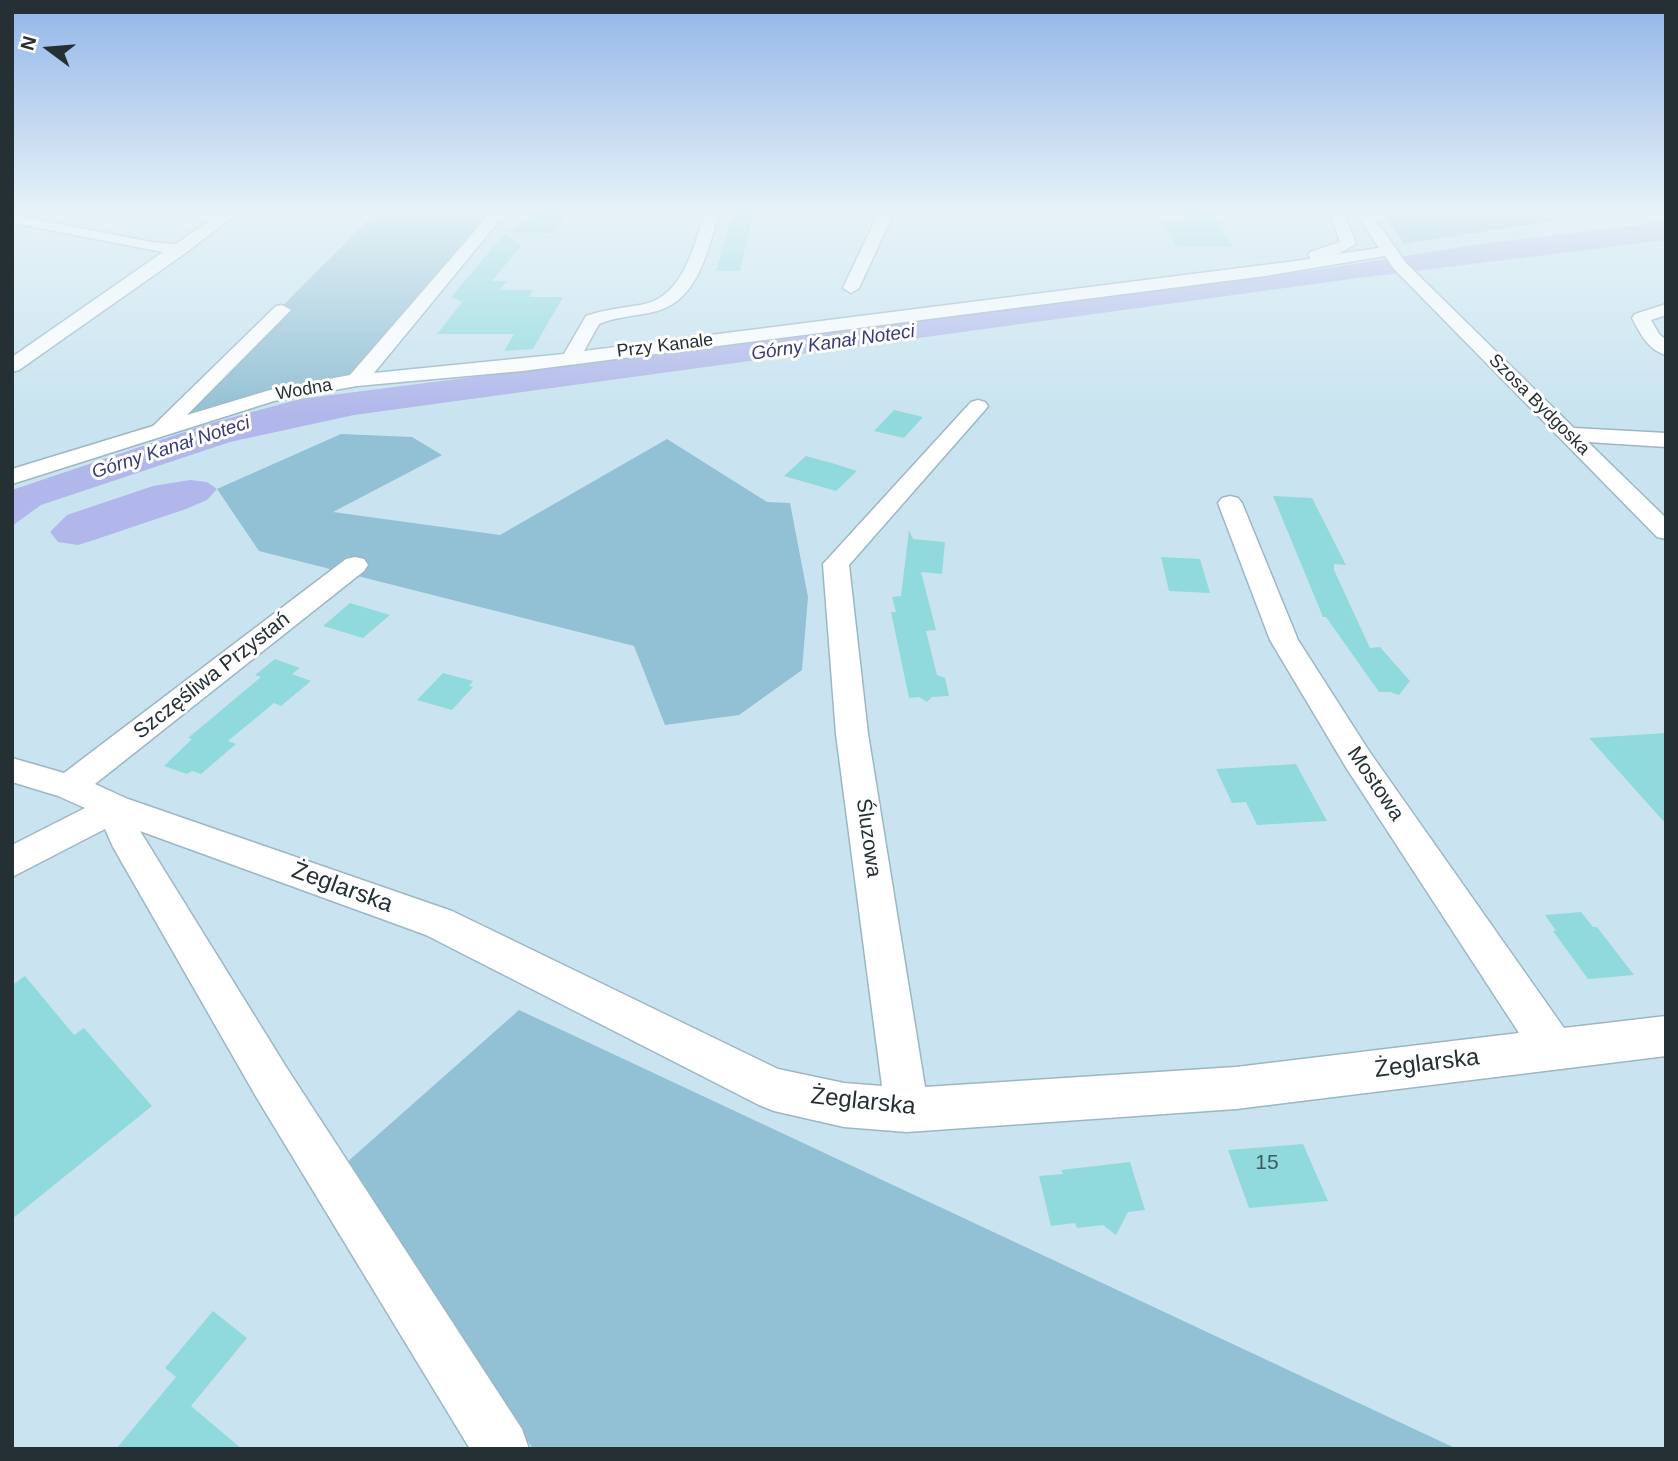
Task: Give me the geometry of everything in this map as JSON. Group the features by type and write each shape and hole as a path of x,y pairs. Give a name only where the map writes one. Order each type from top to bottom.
{"street":[{"path":"12,366 139,278"},
{"path":"357,380 443,278"},
{"path":"571,358 592,320 600,316 657,306 678,294 688,278"},
{"path":"851,288 856,278"},
{"name":"Przy Kanale","path":"357,380 571,358 1207,278"},
{"name":"Szosa Bydgoska","path":"1412,278 1666,532"},
{"path":"1666,309 1641,318 1651,337 1666,349"},
{"path":"160,429 282,310"},
{"path":"600,316 661,346"},
{"name":"Wodna","path":"12,477 270,396 357,380"},
{"name":"Śluzowa","path":"907,1110 852,734 836,564 978,406"},
{"path":"1568,434 1666,440"},
{"name":"Mostowa","path":"1230,503 1284,640 1358,760 1553,1048"},
{"name":"Szczęśliwa Przystań","path":"69,787 355,565"},
{"name":"Żeglarska","path":"12,770 69,787 116,808 439,922 774,1090 844,1105 907,1110 1236,1088 1666,1036"},
{"path":"12,862 116,808 125,837 273,1085 502,1449"}],"shaded area":[{"path":"310,278 433,278 346,378 160,429"},
{"path":"341,434 412,437 442,455 333,512 500,535 667,439 767,502 790,503 808,597 802,670 739,715 665,725 634,646 259,551 217,489"},
{"path":"519,1010 1457,1449 533,1449 345,1164"}],"water":[{"name":"Górny Kanał Noteci","path":"1249,278 1358,278 354,415 230,442 41,505 12,526 12,490 208,424 300,399"},
{"path":"190,480 207,482 217,489 207,500 186,509 78,545 58,542 50,532 67,515 153,486"}],"building":[{"path":"467,278 494,278 492,281 507,281 500,290 533,290 529,297 563,297 533,349 504,351 514,334 437,334 462,302 451,297"},
{"path":"894,410 923,417 904,438 874,431"},
{"path":"806,456 857,471 836,491 784,476"},
{"path":"1273,496 1312,498 1346,565 1334,564 1334,570 1370,648 1380,647 1410,681 1399,695 1379,692 1326,617 1323,617"},
{"path":"909,530 913,539 945,542 942,574 921,572 936,630 926,631 937,675 945,678 949,696 932,697 927,702 919,697 909,698 891,612 896,612 892,597 901,596"},
{"path":"1161,557 1200,559 1210,593 1169,591"},
{"path":"350,603 390,615 363,638 323,626"},
{"path":"275,659 300,668 292,674 311,681 281,706 274,703 228,741 236,744 201,774 192,771 187,774 164,766 192,739 188,738 261,677 255,675"},
{"path":"443,673 473,681 469,686 473,687 452,710 417,700"},
{"path":"1666,733 1666,824 1589,738"},
{"path":"1296,764 1327,821 1257,825 1246,802 1232,803 1216,769"},
{"path":"1581,912 1593,927 1597,927 1634,975 1588,979 1553,931 1556,931 1545,915"},
{"path":"25,976 74,1035 84,1028 152,1106 12,1219 12,985"},
{"path":"1303,1144 1328,1201 1249,1208 1228,1150"},
{"path":"1130,1162 1145,1210 1128,1212 1116,1235 1103,1225 1077,1228 1075,1223 1051,1226 1039,1176 1063,1174 1061,1170"},
{"path":"213,1311 247,1338 191,1406 242,1449 116,1449 176,1377 165,1368"}]}
